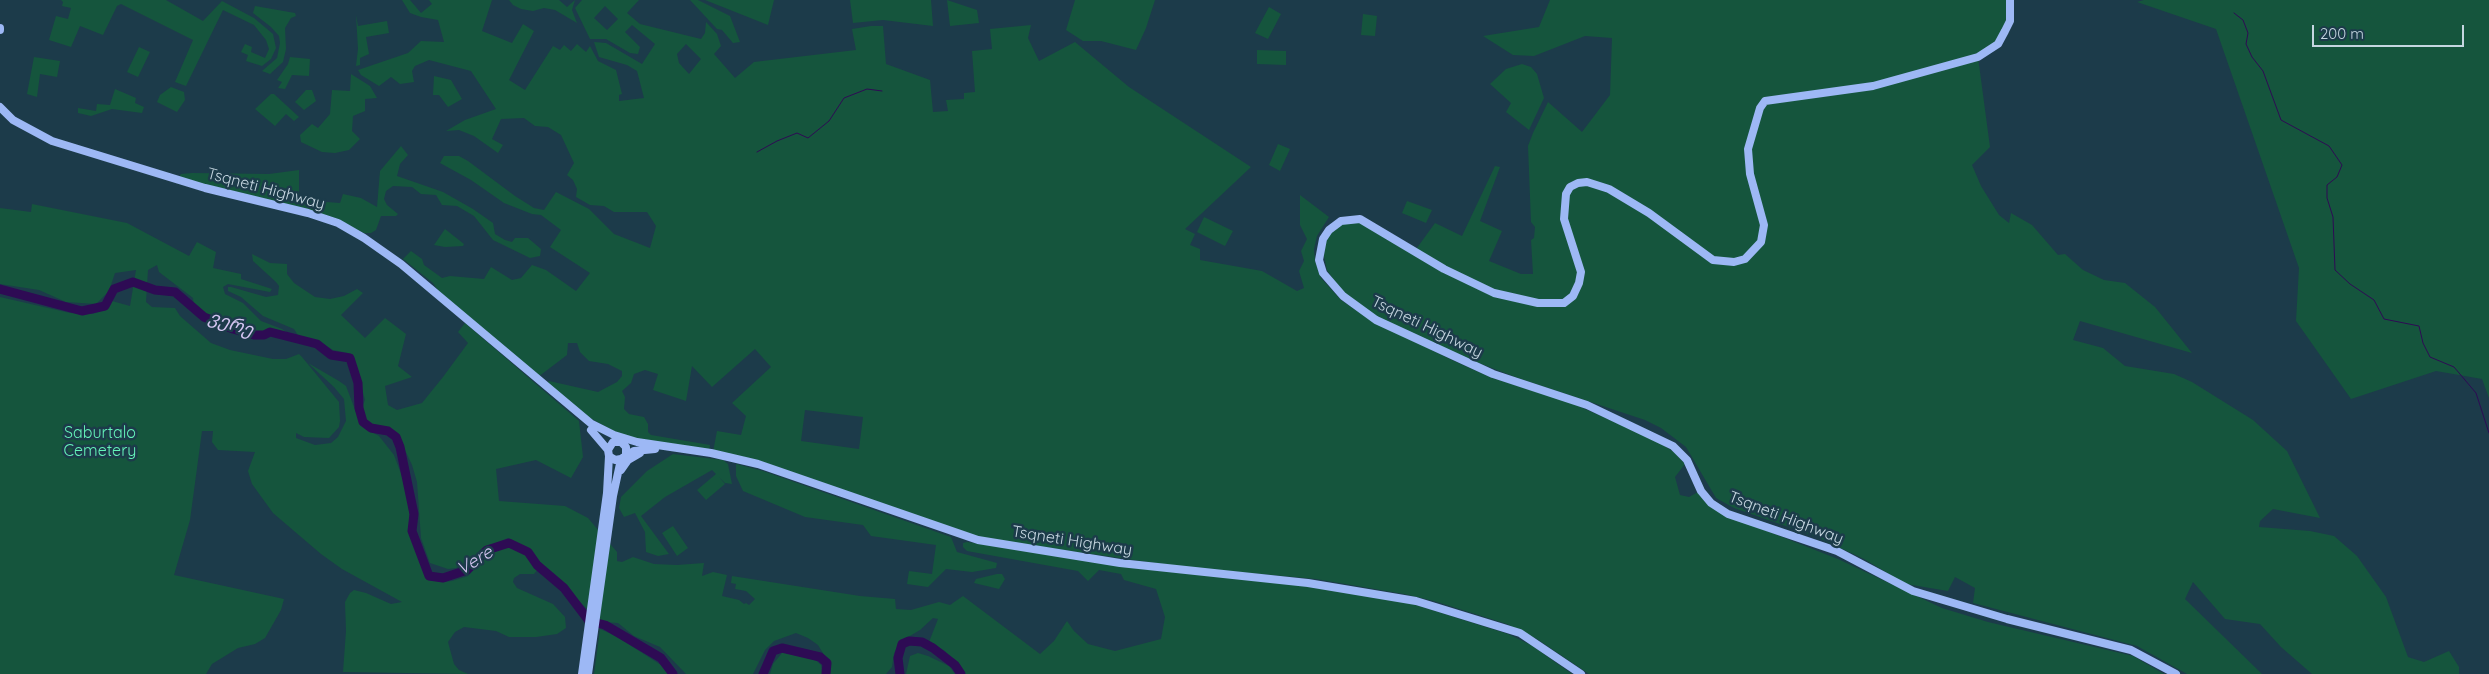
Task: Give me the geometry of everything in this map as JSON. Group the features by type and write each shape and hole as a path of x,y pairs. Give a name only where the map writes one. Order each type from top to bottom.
{"main road":[{"name":"Tsqneti Highway","path":"2010,0 2010,21 2002,38 1998,44 1978,57 1873,86 1765,101 1760,108 1748,149 1750,174 1764,225 1760,242 1753,253 1740,261 1724,262 1713,260 1649,212 1609,189 1588,182 1570,187 1564,203 1564,219 1568,237 1581,272 1573,296 1564,303 1554,305 1517,300 1494,292 1444,269 1370,223 1360,219 1342,221 1329,230 1323,239 1318,260 1323,273 1330,283 1358,308 1402,334 1519,384 1554,393 1587,405 1673,446 1687,460 1710,503 1728,514 1837,551 1913,591 2006,619 2131,650 2176,674"},
{"name":"Tsqneti Highway","path":"0,107 13,120 52,141 227,194 308,213 338,223 364,238 401,264 584,418 592,427"},
{"path":"582,674 612,482 626,450 620,442 592,427"},
{"path":"592,427 644,444"},
{"path":"592,427 608,453 615,460 637,450 667,448"},
{"path":"592,427 612,482"},
{"path":"612,482 608,453 611,444 620,442 644,444"},
{"name":"Tsqneti Highway","path":"644,444 711,453 758,464 978,540 1120,563 1308,583 1416,600 1520,633 1581,674"},
{"path":"612,482 628,460 651,450"},
{"path":"588,674 605,532"}],"green space":[{"path":"61,0 166,0 203,21 222,1 254,18 273,34 276,48 271,59 262,66 246,61 248,55 241,52 245,44 252,47 251,52 265,58 269,49 266,40 254,25 223,10 186,86 175,82 193,40 121,4 117,6 103,35 80,26 71,47 49,40 56,16 68,19 71,8 62,6 63,2"},
{"path":"402,0 410,0 421,13 432,4 429,0 492,0 482,31 512,43 523,24 534,31 509,80 525,90 553,46 560,50 564,45 571,51 577,44 586,52 590,46 598,61 616,70 622,94 619,95 619,101 644,98 637,71 627,65 599,57 594,42 606,43 642,64 655,44 632,25 625,32 640,47 638,54 630,53 606,39 590,39 575,8 582,0 639,0 627,13 640,24 701,39 705,33 706,22 717,34 721,46 714,54 735,78 754,62 856,50 852,29 883,26 886,64 930,80 933,112 948,111 946,100 964,99 964,93 975,92 972,51 992,49 990,29 1031,25 1028,38 1039,61 1075,42 1129,87 1251,167 1185,229 1195,234 1190,245 1200,249 1200,260 1262,271 1297,291 1304,288 1299,271 1304,261 1301,251 1307,239 1300,225 1300,195 1329,217 1317,236 1314,249 1315,261 1321,278 1341,300 1372,321 1492,378 1569,402 1653,439 1674,452 1685,464 1675,477 1680,495 1689,497 1698,492 1721,513 1838,559 1942,608 1988,622 2133,656 2164,674 1589,674 1537,639 1507,624 1434,601 1404,594 1316,579 1184,567 985,539 713,452 717,431 741,435 746,416 732,403 771,367 755,349 712,387 692,366 686,401 653,390 658,374 645,370 634,374 631,383 622,391 625,397 624,409 629,414 644,417 648,424 648,432 651,435 710,445 709,451 640,441 621,435 581,413 546,384 549,381 598,392 617,382 622,376 622,371 608,364 589,361 580,352 577,343 568,343 567,355 538,377 442,296 433,283 403,259 411,251 422,259 424,265 442,278 450,276 484,279 491,267 512,280 521,278 532,265 546,270 576,291 590,273 550,247 561,230 541,215 532,214 504,203 471,180 440,163 444,156 459,156 468,161 534,208 544,210 556,192 589,209 614,234 650,248 656,226 647,212 614,212 604,206 590,205 576,197 577,189 573,180 567,175 574,163 561,135 548,127 535,126 524,118 501,119 492,139 503,145 498,153 474,136 459,130 446,131 465,120 496,109 471,71 429,60 415,66 412,71 414,82 400,84 391,77 379,86 361,75 358,70 408,53 421,41 444,42 438,20 410,13","holes":["605,6 618,19 607,30 594,18","686,44 701,59 689,74 679,63 677,54","805,410 863,417 859,449 801,441"]},
{"path":"509,0 559,0 567,7 575,0 572,10 577,23 555,10 544,8 533,11 521,9 513,5"},
{"path":"690,0 698,0 730,16 740,42 733,43"},
{"path":"705,0 774,0 768,25"},
{"path":"850,0 931,0 933,26 883,20 853,23"},
{"path":"947,0 977,10 979,23 950,26"},
{"path":"1075,0 1155,0 1146,28 1136,50 1101,41 1083,41 1066,30"},
{"path":"1550,0 2010,0 2010,21 1998,44 1978,57 1990,147 1972,165 1981,186 1999,215 2009,223 2011,213 2032,225 2058,255 2065,254 2083,270 2104,280 2125,283 2155,307 2192,353 2080,321 2073,340 2103,348 2125,366 2174,374 2192,382 2253,420 2287,451 2320,518 2273,509 2260,521 2259,527 2310,531 2334,536 2357,556 2386,597 2408,657 2424,662 2449,651 2459,667 2459,674 2312,674 2281,647 2260,624 2225,619 2193,582 2185,599 2262,674 2187,674 2137,646 1973,603 1975,588 1955,577 1948,591 1906,584 1864,559 1817,537 1734,508 1716,498 1686,447 1661,428 1645,420 1518,378 1432,345 1388,324 1363,308 1339,288 1327,270 1324,256 1326,239 1335,228 1344,222 1363,223 1452,275 1489,292 1542,306 1549,305 1494,293 1414,252 1435,223 1462,236 1495,166 1500,167 1480,221 1502,231 1489,261 1521,274 1533,274 1531,240 1534,238 1535,227 1531,222 1528,146 1533,133 1548,102 1582,132 1610,95 1612,38 1585,36 1534,56 1513,55 1483,36 1539,27"},
{"path":"2144,0 2489,0 2489,398 2482,379 2436,371 2351,399 2296,321 2299,268 2216,29 2137,2"},
{"path":"255,6 295,13 296,16 291,18 285,28 286,49 283,62 270,74 262,71 277,58 280,43 279,36 253,13"},
{"path":"1269,7 1281,14 1268,39 1255,33"},
{"path":"1363,14 1377,16 1375,36 1361,35"},
{"path":"356,15 358,26 387,21 389,33 366,37 369,54 360,58 360,65 356,66 358,49"},
{"path":"139,47 150,52 138,77 127,72"},
{"path":"1257,50 1286,51 1286,65 1257,64"},
{"path":"34,57 60,61 57,77 40,74 37,97 27,94"},
{"path":"290,57 310,59 309,76 292,75 285,89 278,88 282,82 277,80 288,64"},
{"path":"1522,64 1531,67 1537,74 1544,98 1529,130 1506,112 1511,103 1490,84 1506,69"},
{"path":"351,74 370,86 377,98 365,99 365,111 353,116 352,131 360,139 349,150 335,153 322,152 301,142 300,135 312,124 318,128 330,114 332,90 350,91"},
{"path":"434,76 451,80 462,99 448,107 439,95 433,95"},
{"path":"171,87 184,92 185,100 177,112 157,102 160,95"},
{"path":"115,89 136,98 135,103 144,107 142,113 112,109 91,116 78,113 78,108 96,111 97,104 110,105"},
{"path":"306,90 312,90 316,101 304,110 295,102"},
{"path":"271,94 274,94 299,117 294,121 286,114 275,126 255,109"},
{"path":"1278,144 1290,149 1280,171 1269,165"},
{"path":"401,146 408,155 400,164 397,176 443,192 473,209 493,223 495,234 505,240 512,242 515,238 528,238 541,249 540,256 530,258 493,240 474,216 457,206 442,205 436,195 421,194 412,187 393,186 386,191 384,199 387,205 398,214 396,216 381,216 376,230 371,233 364,233 328,216 229,192 179,177 181,174 192,173 269,174 299,170 299,200 340,203 343,194 361,198 377,207 380,171"},
{"path":"1407,201 1432,210 1426,223 1402,213"},
{"name":"Saburtalo Cemetery","path":"32,204 127,223 189,256 197,242 216,252 213,268 241,274 241,279 272,289 270,292 228,284 223,287 225,294 243,303 261,321 282,329 294,337 269,330 258,333 244,331 217,316 204,314 194,306 193,298 159,272 157,265 148,270 146,302 152,307 175,308 180,316 211,343 230,350 273,359 286,359 299,354 339,402 340,421 339,427 329,438 304,437 296,433 296,438 315,445 331,443 338,437 346,421 344,399 308,363 346,386 359,420 366,429 379,436 394,455 407,490 411,531 416,552 426,576 444,582 468,576 491,552 501,548 512,548 525,554 538,569 534,574 520,574 514,578 513,582 517,588 553,604 565,617 566,628 557,634 536,637 509,637 496,631 464,627 455,632 448,642 454,664 459,670 468,674 343,672 346,631 345,602 350,593 354,590 366,593 391,604 402,602 342,569 321,554 273,513 252,484 248,471 255,452 218,450 212,442 213,431 202,431 190,520 174,575 284,599 281,610 265,638 255,644 238,648 212,664 206,674 0,674 0,297 70,313 93,314 107,309 112,301 130,306 136,270 115,273 109,291 96,304 66,302 39,290 0,284 0,208 31,212"},
{"path":"1204,217 1233,231 1225,246 1197,232"},
{"path":"445,229 464,244 463,246 445,247 434,245"},
{"path":"252,254 270,263 287,264 287,274 294,283 315,297 330,299 344,296 357,289 363,293 341,315 365,338 385,318 406,334 398,366 412,377 385,386 388,405 397,410 422,403 443,377 468,343 458,332 465,323 579,421 583,457 571,478 536,460 496,469 499,501 565,506 588,518 617,552 617,561 622,562 633,557 654,564 704,563 702,576 713,572 727,575 722,596 739,600 744,604 749,605 755,599 746,591 735,589 736,584 731,583 732,576 860,596 895,599 896,609 911,610 939,602 950,605 963,596 1040,654 1054,641 1067,621 1074,631 1088,644 1115,651 1161,639 1165,617 1156,589 1124,580 1121,574 1099,570 1088,581 1078,571 967,551 963,547 963,543 967,542 1151,569 1326,588 1403,601 1508,634 1531,645 1572,674 965,674 945,651 929,642 938,619 933,618 920,630 903,640 894,653 892,667 886,674 829,674 829,663 818,645 796,633 774,641 765,650 753,674 686,674 660,647 634,636 618,623 604,622 597,619 526,548 508,538 481,549 475,557 456,568 448,569 430,563 421,538 417,482 412,465 398,435 372,426 365,419 362,407 365,400 354,358 348,353 333,350 318,341 299,337 294,329 263,316 241,297 228,291 228,287 231,287 266,297 278,295 279,286 253,261"},
{"path":"673,454 723,460 728,464 732,484 725,483 719,477 725,484 706,500 697,490 716,474 712,470 665,497 641,516 669,554 658,556 646,552 645,532 635,513 624,517 619,508 621,497 647,471"},
{"path":"736,464 763,471 951,537 957,552 997,563 996,568 972,572 946,569 928,587 907,584 909,571 932,574 936,545 871,536 863,525 805,517 743,491 736,476"},
{"path":"673,526 688,548 677,556 662,533"},
{"path":"1002,574 1005,579 999,589 974,583 976,579"},
{"path":"600,629 616,636 664,667 670,674 594,674"},
{"path":"791,652 811,656 821,665 822,674 770,674 773,664 782,653"},
{"path":"918,653 949,666 955,674 906,674 910,656"}],"waterway":[{"path":"2234,13 2243,20 2248,33 2246,44 2252,57 2263,71 2281,120 2329,146 2342,165 2337,177 2327,185 2327,198 2333,217 2335,270 2350,284 2374,300 2384,319 2419,326 2423,343 2430,357 2454,367 2476,393 2489,433"},
{"path":"757,152 797,133 808,138 829,121 844,98 867,89 882,91"},
{"name":"Vere","path":"0,289 82,311 105,306 114,289 133,282 155,290 175,292 204,317 233,329 254,335 264,335 270,332 317,344 331,355 350,358 358,383 359,408 363,422 371,428 388,431 396,437 400,447 414,514 412,531 429,576 443,578 467,570 487,550 509,543 528,552 537,565 564,588 589,621 605,625 661,658 673,674"},
{"name":"Vere","path":"900,674 898,658 902,644 909,641 922,642 933,648 955,665 961,674"},
{"name":"Vere","path":"763,674 773,651 782,648 820,657 827,663 826,674"}],"water label":[{"name":"ვერე","path":"231,324"}]}
